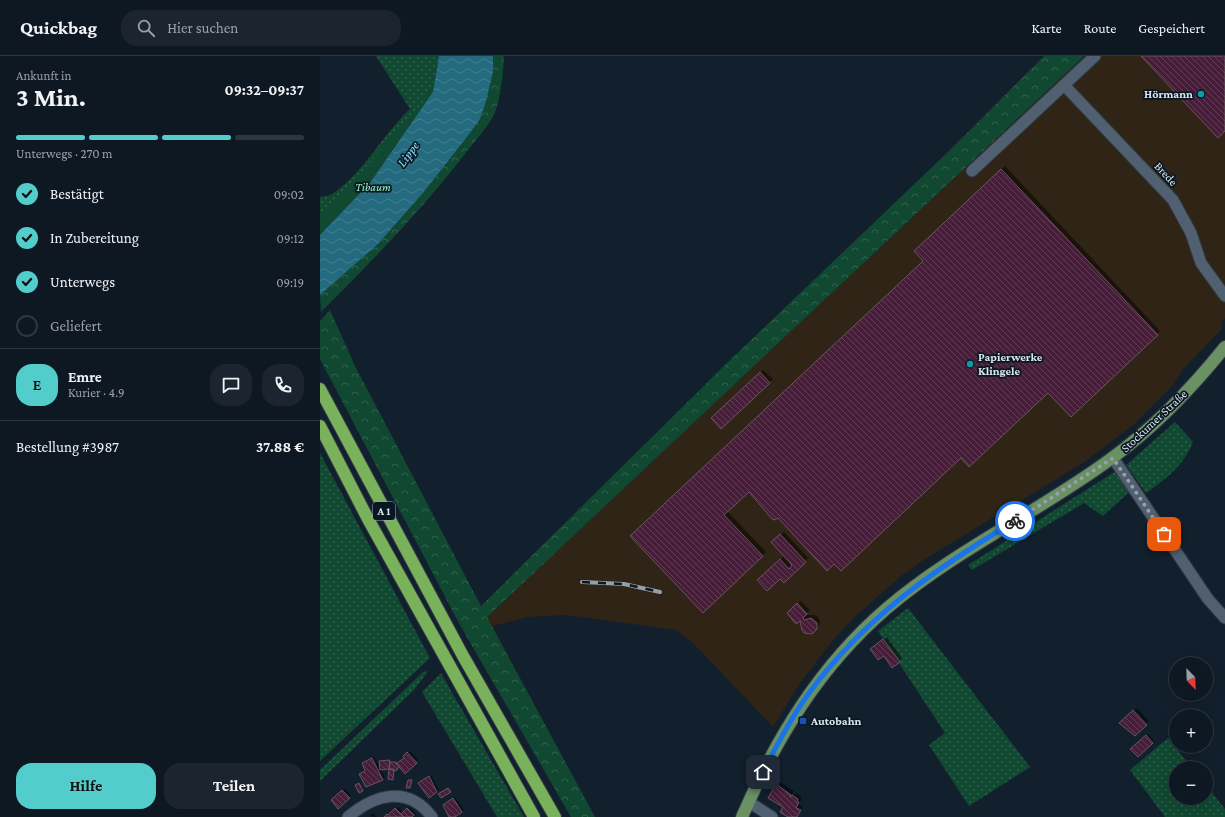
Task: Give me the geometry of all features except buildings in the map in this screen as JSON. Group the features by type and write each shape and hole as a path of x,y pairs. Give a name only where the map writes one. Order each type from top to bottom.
{"highway":[{"name":"A 1","path":"320,389 462,656 555,817"},
{"name":"A 1","path":"320,426 368,519 534,817"}],"main road":[{"name":"Stockumer Straße","path":"742,817 781,738 808,695 841,654 865,629 887,609 932,574 1050,500 1113,458 1164,414 1203,374 1225,347"}],"street":[{"path":"972,171 1094,56"},
{"name":"Brede","path":"1064,85 1173,200 1191,233 1201,263 1218,289 1225,296"},
{"path":"1113,458 1208,599 1225,618"},
{"path":"348,817 366,803 388,796 408,799 418,803 432,817"},
{"path":"749,802 772,817"}],"shaded area":[{"path":"1084,56 1225,56 1225,318 1222,322 1221,330 1183,369 1172,386 1133,425 1083,463 925,559 901,576 856,616 834,639 800,683 773,727 692,642 676,630 566,615 528,617 492,626 487,617"}],"green space":[{"path":"376,56 439,56 433,92 320,235 320,197 328,196 343,186 363,165 400,119 410,109"},
{"name":"Tibaum","path":"432,56 470,56 320,264 320,220 325,211 413,116 429,93 436,78 441,58"},
{"path":"493,56 504,56 499,97 496,110 490,122 411,219 321,312 320,295 378,244 423,193 480,119 493,72"},
{"path":"1044,56 1084,56 487,617 595,817 571,817 460,625 320,359 320,321 330,310 355,366 481,606 727,363 951,149"},
{"path":"1175,422 1193,442 1185,458 1179,465 1160,483 1146,493 1126,465"},
{"path":"320,453 430,658 320,761"},
{"path":"1116,471 1129,492 1103,516 1084,503 972,570 968,565"},
{"path":"908,608 1030,767 969,806 929,745 945,733 878,631"},
{"path":"428,671 414,690 320,781 320,770 423,672"},
{"path":"441,673 524,817 497,817 422,692"},
{"path":"1168,738 1169,753 1180,753 1186,761 1169,761 1169,805 1213,805 1213,794 1225,809 1225,817 1165,817 1130,770"}],"water":[{"name":"Lippe","path":"439,56 493,56 493,72 480,119 423,193 378,244 320,295 320,235 370,183 433,92"}],"railway":[{"path":"582,582 624,584 660,592"}],"way so far":[{"path":"1015,521 1050,500 1113,458 1164,534"}],"place":[{"name":"Hörmann","path":"1201,94"},
{"name":"Papierwerke Klingele","path":"970,364"},
{"name":"Autobahn","path":"803,721"}],"route":[{"path":"763,772 781,738 808,695 841,654 865,629 887,609 932,574 1015,521"}]}
